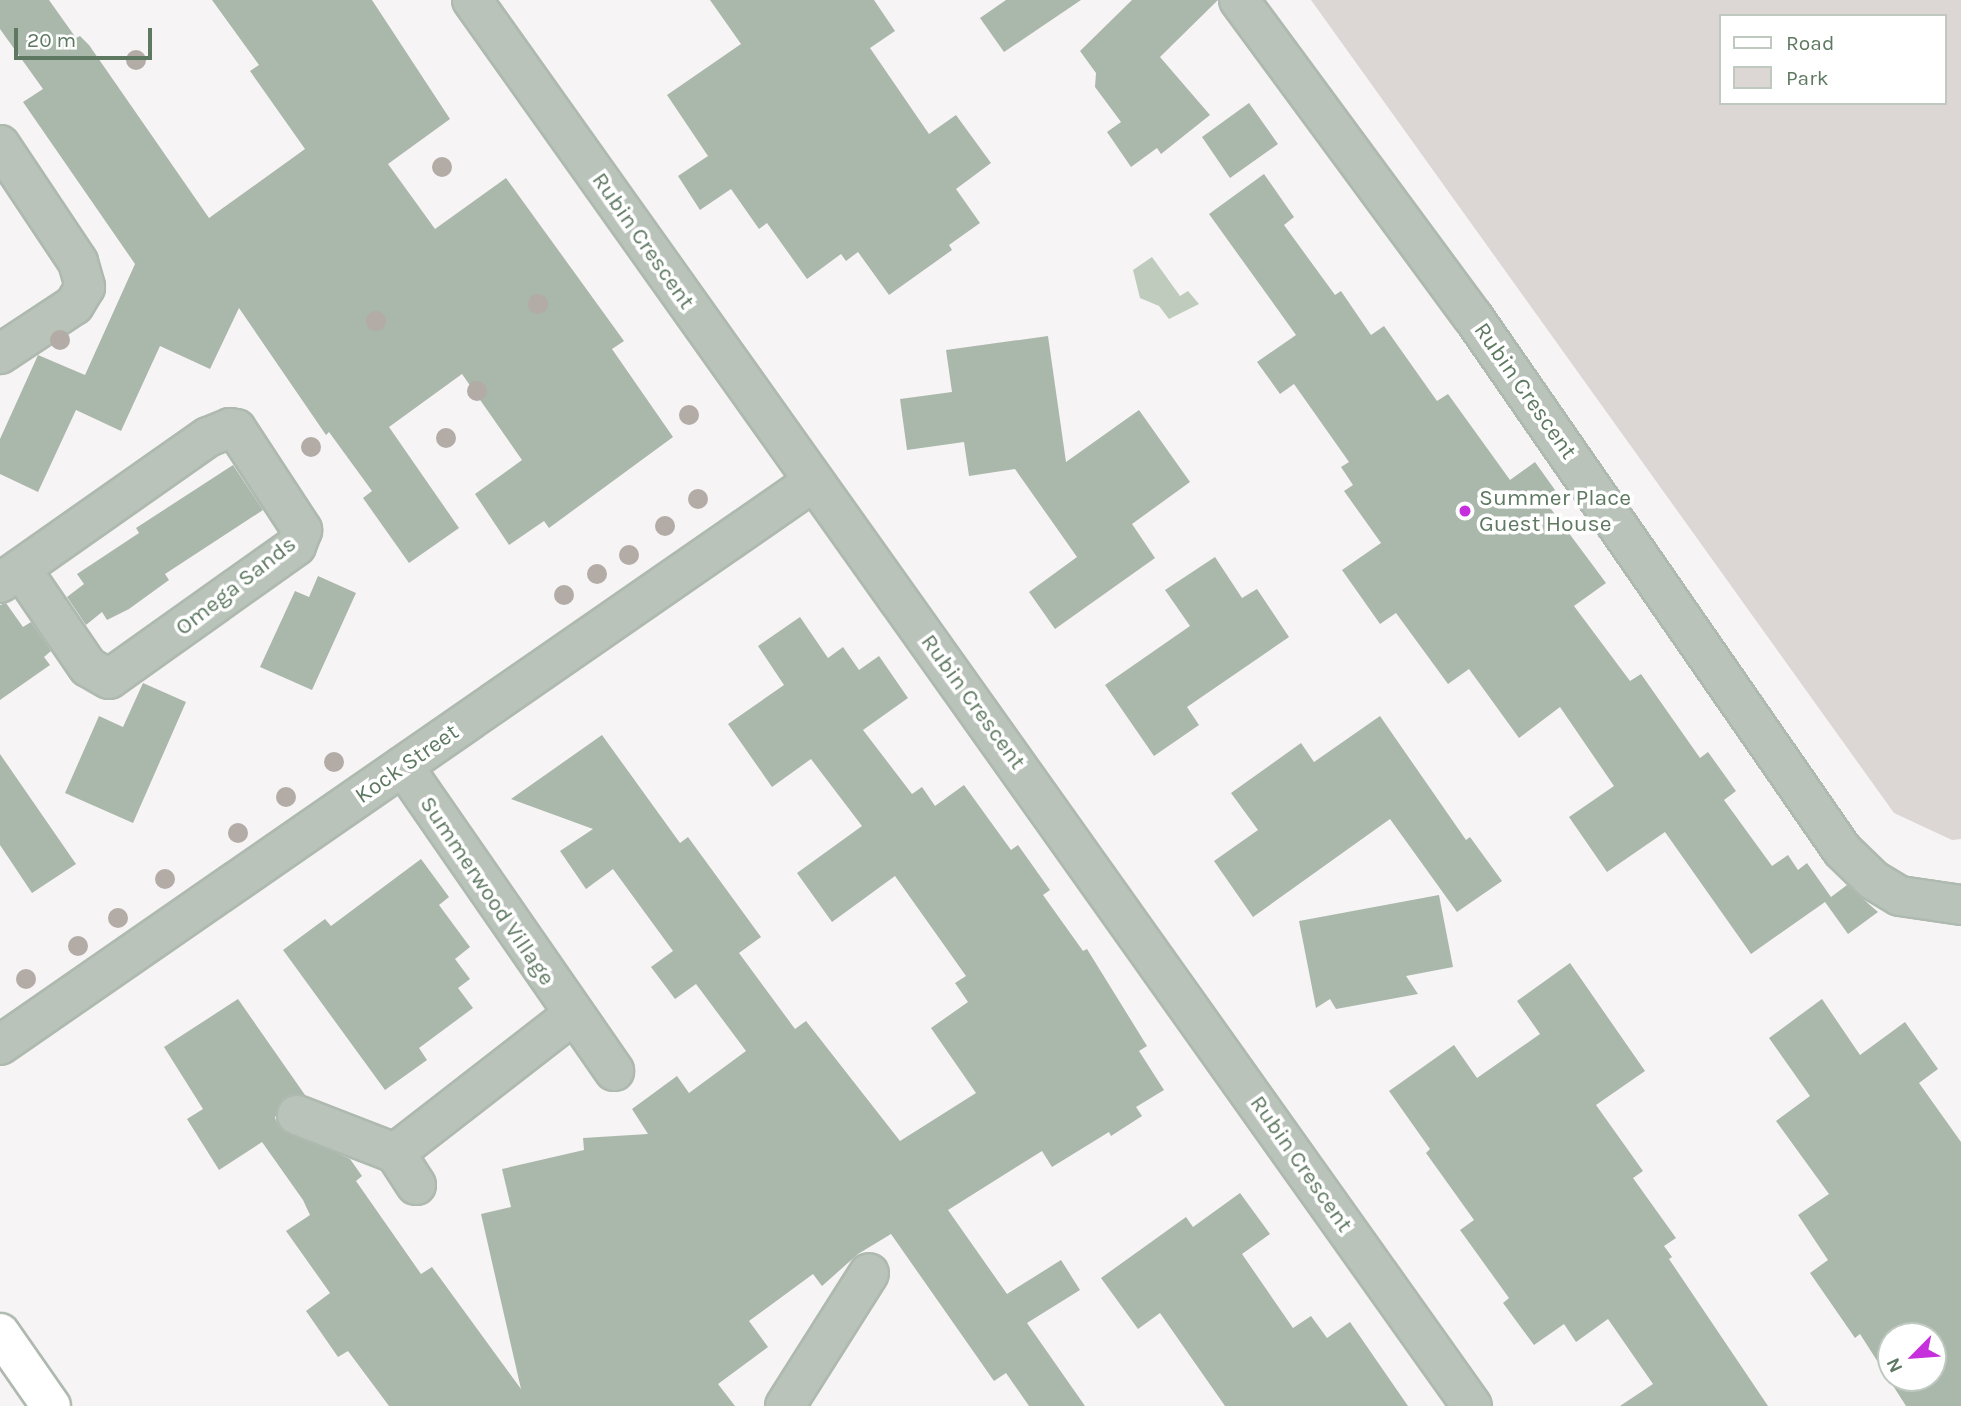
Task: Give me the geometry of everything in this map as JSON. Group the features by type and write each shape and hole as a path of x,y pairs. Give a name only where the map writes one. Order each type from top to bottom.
{"main road":[{"path":"0,1334 51,1406"}],"street":[{"name":"Rubin Crescent","path":"472,0 1472,1406"},
{"name":"Rubin Crescent","path":"1238,0 1473,317 1842,850 1873,880 1900,896 1927,904 1961,905"},
{"path":"0,145 78,262 85,287 74,305 0,355"},
{"name":"Omega Sands","path":"230,428 236,429 302,530 296,546 109,679 88,667 10,576 208,436 230,428"},
{"name":"Kock Street","path":"0,1045 813,482"},
{"name":"Summerwood Village","path":"403,766 614,1071"},
{"path":"395,1153 573,1015"},
{"path":"297,1115 395,1153 416,1185"},
{"path":"785,1406 869,1273"}],"green space":[{"path":"1311,0 1961,0 1961,839 1952,840 1894,813"}],"shaded area":[{"path":"1152,257 1180,296 1188,291 1199,304 1169,319 1159,306 1140,298 1133,270"}],"building":[{"path":"0,0 49,0 76,38 80,36 89,45 209,218 305,149 250,71 259,65 212,0 372,0 450,119 388,164 435,229 506,178 624,341 612,349 673,437 549,528 544,521 509,545 475,494 522,460 462,374 389,427 459,528 409,563 363,498 372,491 329,432 326,435 239,308 210,369 160,346 121,431 76,410 38,492 0,474 0,439 38,355 85,375 135,264 23,102 43,89 0,29"},
{"path":"710,0 874,0 895,31 870,48 929,134 956,115 991,163 956,189 980,223 949,245 952,250 889,295 858,252 846,261 841,254 807,279 767,223 759,229 731,189 700,210 678,176 708,156 667,95 741,44"},
{"path":"1006,0 1081,0 1004,52 980,18"},
{"path":"1132,0 1218,0 1160,57 1210,115 1161,154 1157,148 1131,167 1107,132 1121,122 1095,87 1096,73 1080,51"},
{"path":"1249,103 1278,144 1230,178 1202,137"},
{"path":"1264,174 1294,217 1284,225 1335,295 1341,291 1371,335 1384,326 1437,401 1448,394 1510,480 1535,462 1560,497 1548,505 1606,583 1574,606 1630,681 1641,674 1700,758 1708,752 1736,791 1724,800 1772,866 1788,855 1798,870 1807,863 1831,897 1847,885 1878,912 1848,934 1825,902 1751,954 1665,832 1607,872 1569,817 1614,786 1560,707 1519,738 1469,669 1448,684 1396,613 1380,624 1342,570 1381,543 1344,491 1353,485 1341,467 1349,462 1294,384 1280,394 1257,362 1296,335 1209,214"},
{"path":"1048,336 1066,462 1139,410 1190,482 1132,524 1155,558 1055,629 1029,592 1077,557 1015,469 969,476 964,442 907,450 900,399 952,392 946,350"},
{"path":"233,465 263,510 165,574 169,580 129,609 107,620 102,612 86,625 67,597 84,584 77,574 139,533 136,528"},
{"path":"1215,557 1242,598 1257,589 1289,637 1187,707 1199,725 1154,756 1105,685 1190,626 1165,590"},
{"path":"318,576 356,593 312,690 260,667 295,591 309,597"},
{"path":"6,603 23,627 31,622 51,651 44,657 50,665 0,700 0,605"},
{"path":"800,617 828,658 843,647 859,670 879,656 908,698 863,730 912,794 922,787 935,806 964,785 1011,850 1018,845 1050,890 1043,895 1083,951 1087,949 1147,1046 1139,1051 1164,1090 1136,1107 1142,1116 1111,1136 1109,1132 1052,1167 1042,1151 948,1210 1007,1294 1061,1260 1080,1290 1027,1323 1085,1406 1029,1406 1006,1373 994,1381 891,1234 858,1254 822,1286 813,1274 749,1321 768,1347 718,1384 735,1406 389,1406 348,1351 338,1357 306,1311 330,1293 286,1231 310,1215 303,1200 262,1142 219,1170 187,1119 203,1109 164,1047 238,999 305,1095 283,1098 275,1118 280,1128 350,1159 362,1176 356,1181 421,1274 432,1267 521,1389 481,1214 511,1207 502,1169 584,1150 583,1138 648,1134 632,1109 677,1076 689,1093 746,1051 696,984 675,999 651,967 673,951 613,869 586,889 560,851 593,829 511,799 602,735 680,843 688,837 761,937 739,953 795,1029 806,1021 900,1141 976,1093 931,1028 968,1002 955,983 966,976 895,876 832,922 797,873 862,826 811,759 772,787 728,724 784,685 758,646"},
{"path":"143,683 186,702 133,823 65,793 99,716 123,727"},
{"path":"1380,716 1466,840 1470,837 1502,881 1457,912 1390,819 1253,917 1214,861 1258,830 1231,793 1301,743 1314,762"},
{"path":"0,754 76,864 32,893 0,845"},
{"path":"421,859 449,897 439,905 470,947 455,959 470,979 458,988 473,1008 419,1048 427,1060 385,1090 283,950 325,919 331,926"},
{"path":"1439,895 1453,967 1406,976 1418,994 1336,1009 1330,999 1316,1008 1299,921"},
{"path":"1570,963 1645,1071 1596,1105 1643,1171 1633,1178 1676,1238 1664,1246 1672,1257 1669,1259 1768,1406 1620,1406 1653,1384 1608,1319 1576,1342 1564,1324 1534,1345 1503,1303 1509,1298 1460,1230 1474,1220 1426,1153 1430,1149 1389,1091 1454,1045 1477,1078 1540,1034 1517,1001"},
{"path":"1822,999 1860,1055 1905,1022 1938,1069 1919,1083 1961,1142 1961,1406 1906,1406 1897,1392 1947,1392 1947,1322 1877,1322 1877,1361 1860,1334 1855,1338 1810,1273 1828,1260 1798,1215 1829,1194 1776,1121 1810,1096 1769,1038"},
{"path":"1240,1193 1270,1234 1242,1254 1293,1328 1311,1316 1327,1338 1350,1322 1408,1406 1225,1406 1160,1313 1138,1329 1101,1278 1186,1217 1193,1227"}],"place":[{"name":"Summer Place Guest House","path":"1465,511"}]}
